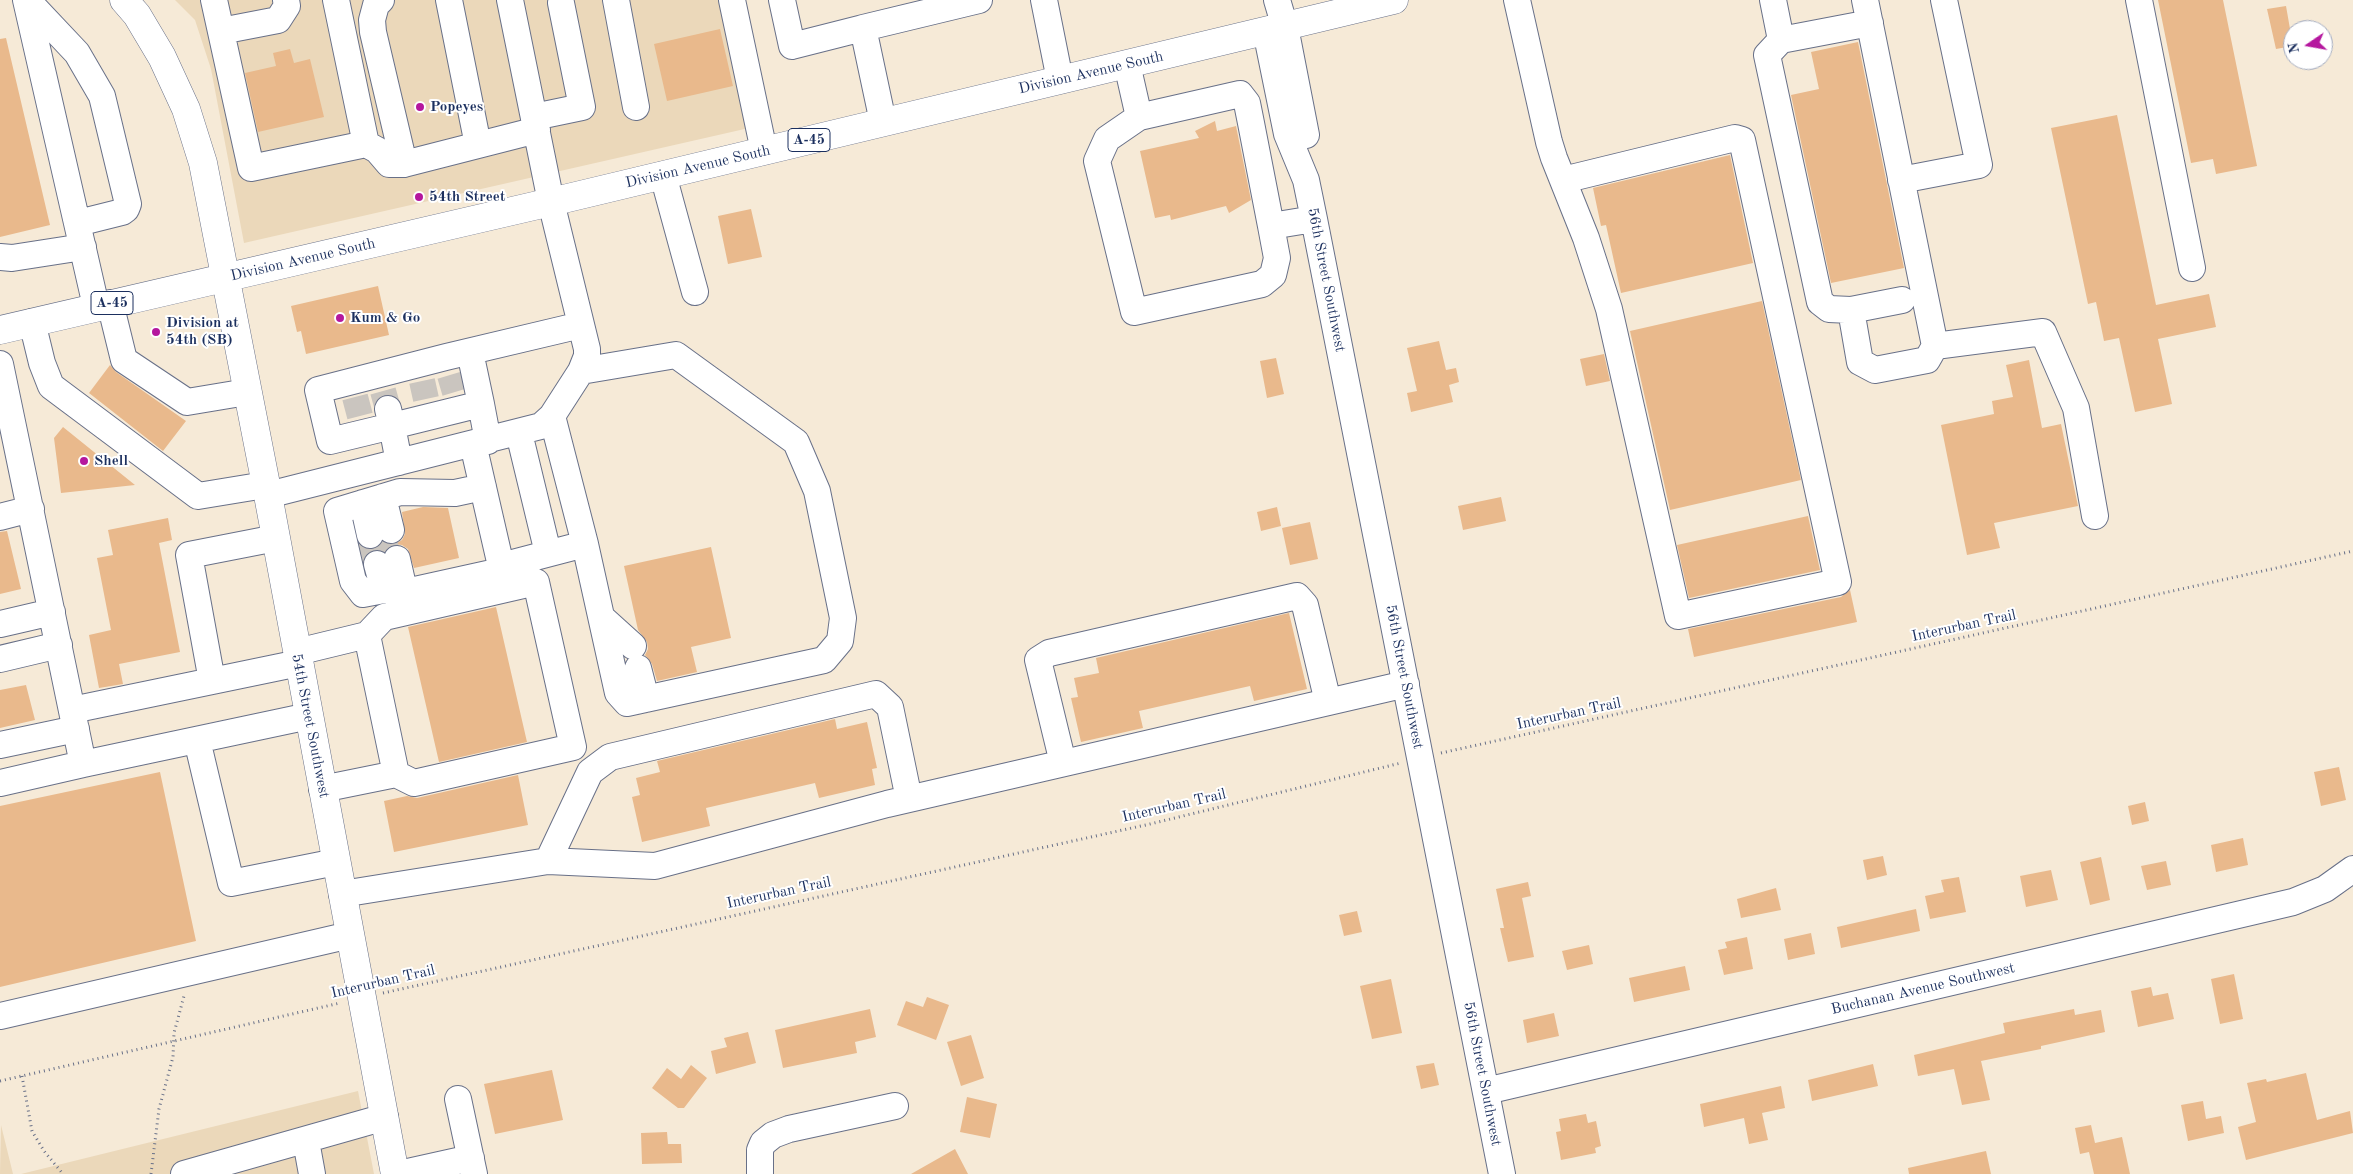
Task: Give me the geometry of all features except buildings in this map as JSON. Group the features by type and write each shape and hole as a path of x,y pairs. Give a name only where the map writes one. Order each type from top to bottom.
{"main road":[{"name":"54th Street Southwest","path":"124,0 137,15 162,56 186,109 202,163 267,490 395,1174"},
{"name":"Division Avenue South","path":"0,330 551,202 1275,29 1377,2"}],"street":[{"path":"27,0 80,235 103,305 124,360 187,402 247,392"},
{"path":"0,258 12,258 80,235 122,212 128,204 102,96 77,53 27,0"},
{"path":"214,0 250,168 366,144 377,150 389,164 404,164 478,145 582,106 566,1"},
{"path":"221,31 278,20 288,6 286,0"},
{"path":"336,0 366,144"},
{"path":"381,0 376,5 372,20 373,32 404,164"},
{"path":"449,0 478,145"},
{"path":"32,322 42,363 51,386 198,496 267,490 399,462 541,426 552,416 581,371 587,356 587,349 551,202 510,0"},
{"path":"616,0 636,107"},
{"path":"732,0 764,151"},
{"path":"782,0 792,46 979,0"},
{"path":"1044,0 1060,80"},
{"name":"56th Street Southwest","path":"1277,0 1275,29 1289,140 1306,180 1502,1174"},
{"path":"1517,0 1549,142 1563,180 1586,238 1609,309 1678,616 1838,582 1742,140 1735,138 1563,180"},
{"path":"1773,0 1781,40"},
{"path":"1902,180 1979,165 1944,0"},
{"path":"2139,0 2192,268"},
{"path":"1851,310 1860,362 1875,370 1927,360 1935,346 1868,12 1781,40 1767,55 1820,302 1829,308 1851,310 1902,300"},
{"path":"862,28 883,122"},
{"path":"1127,64 1139,117"},
{"path":"1240,94 1247,103 1276,258 1273,275 1262,284 1134,312 1097,161 1107,139 1139,117 1240,94"},
{"path":"663,175 695,292"},
{"path":"1271,226 1314,219"},
{"path":"460,382 404,395 358,407 460,382 581,325"},
{"path":"1935,346 2043,332 2076,408 2095,516"},
{"path":"552,416 585,544 618,693 627,704 824,660 840,641 843,618 817,491 796,442 676,355 581,371"},
{"path":"0,364 84,764"},
{"path":"460,382 481,442 483,487 501,566"},
{"path":"399,462 404,395"},
{"path":"519,433 548,553"},
{"path":"483,487 455,494 400,492 337,511 353,581 363,594 416,590 492,573 501,566 585,544"},
{"path":"368,501 375,533"},
{"path":"0,518 30,509"},
{"path":"212,681 189,555 276,538"},
{"path":"382,563 388,591"},
{"path":"0,744 74,719 298,657 368,635 384,617 536,582 574,747 414,783 396,774 322,789"},
{"path":"1063,764 1038,660 1048,653 1297,596 1305,605 1328,702"},
{"path":"0,624 52,612"},
{"path":"602,618 635,657 646,699"},
{"path":"368,635 396,774"},
{"path":"0,659 59,645"},
{"path":"342,894 548,861 656,866 909,799 1406,684"},
{"path":"548,861 590,772 610,757 876,694 890,707 909,799"},
{"path":"0,783 309,716"},
{"path":"197,740 231,883 336,862"},
{"name":"Buchanan Avenue Southwest","path":"1486,1091 2293,902 2325,889 2353,869"},
{"path":"0,1016 350,934"},
{"path":"399,1174 472,1166 458,1099"},
{"path":"760,1174 759,1158 763,1143 773,1135 789,1129 894,1106"},
{"path":"184,1174 245,1166 306,1141 384,1117"},
{"path":"306,1141 312,1174"}],"path":[{"name":"Interurban Trail","path":"0,1081 363,998 1150,824 1420,758 2353,551"},
{"path":"151,1174 159,1109 173,1057 172,1042 185,993 198,970"},
{"path":"22,1076 32,1131 62,1174"}],"shaded area":[{"path":"175,0 723,0 749,128 244,243 211,69 195,20"},
{"path":"358,1091 374,1174 21,1174"},
{"path":"1,1125 13,1174 0,1174"}],"tunnel":[{"path":"450,375 455,392"},
{"path":"422,381 426,399"},
{"path":"383,391 388,409"},
{"path":"355,397 360,416"},
{"path":"382,532 389,561"},
{"path":"358,537 365,566"}],"place":[{"name":"Popeyes","path":"420,107"},
{"name":"54th Street","path":"419,197"},
{"name":"Kum & Go","path":"340,318"},
{"name":"Division at 54th (SB)","path":"156,332"},
{"name":"Shell","path":"84,461"}]}
